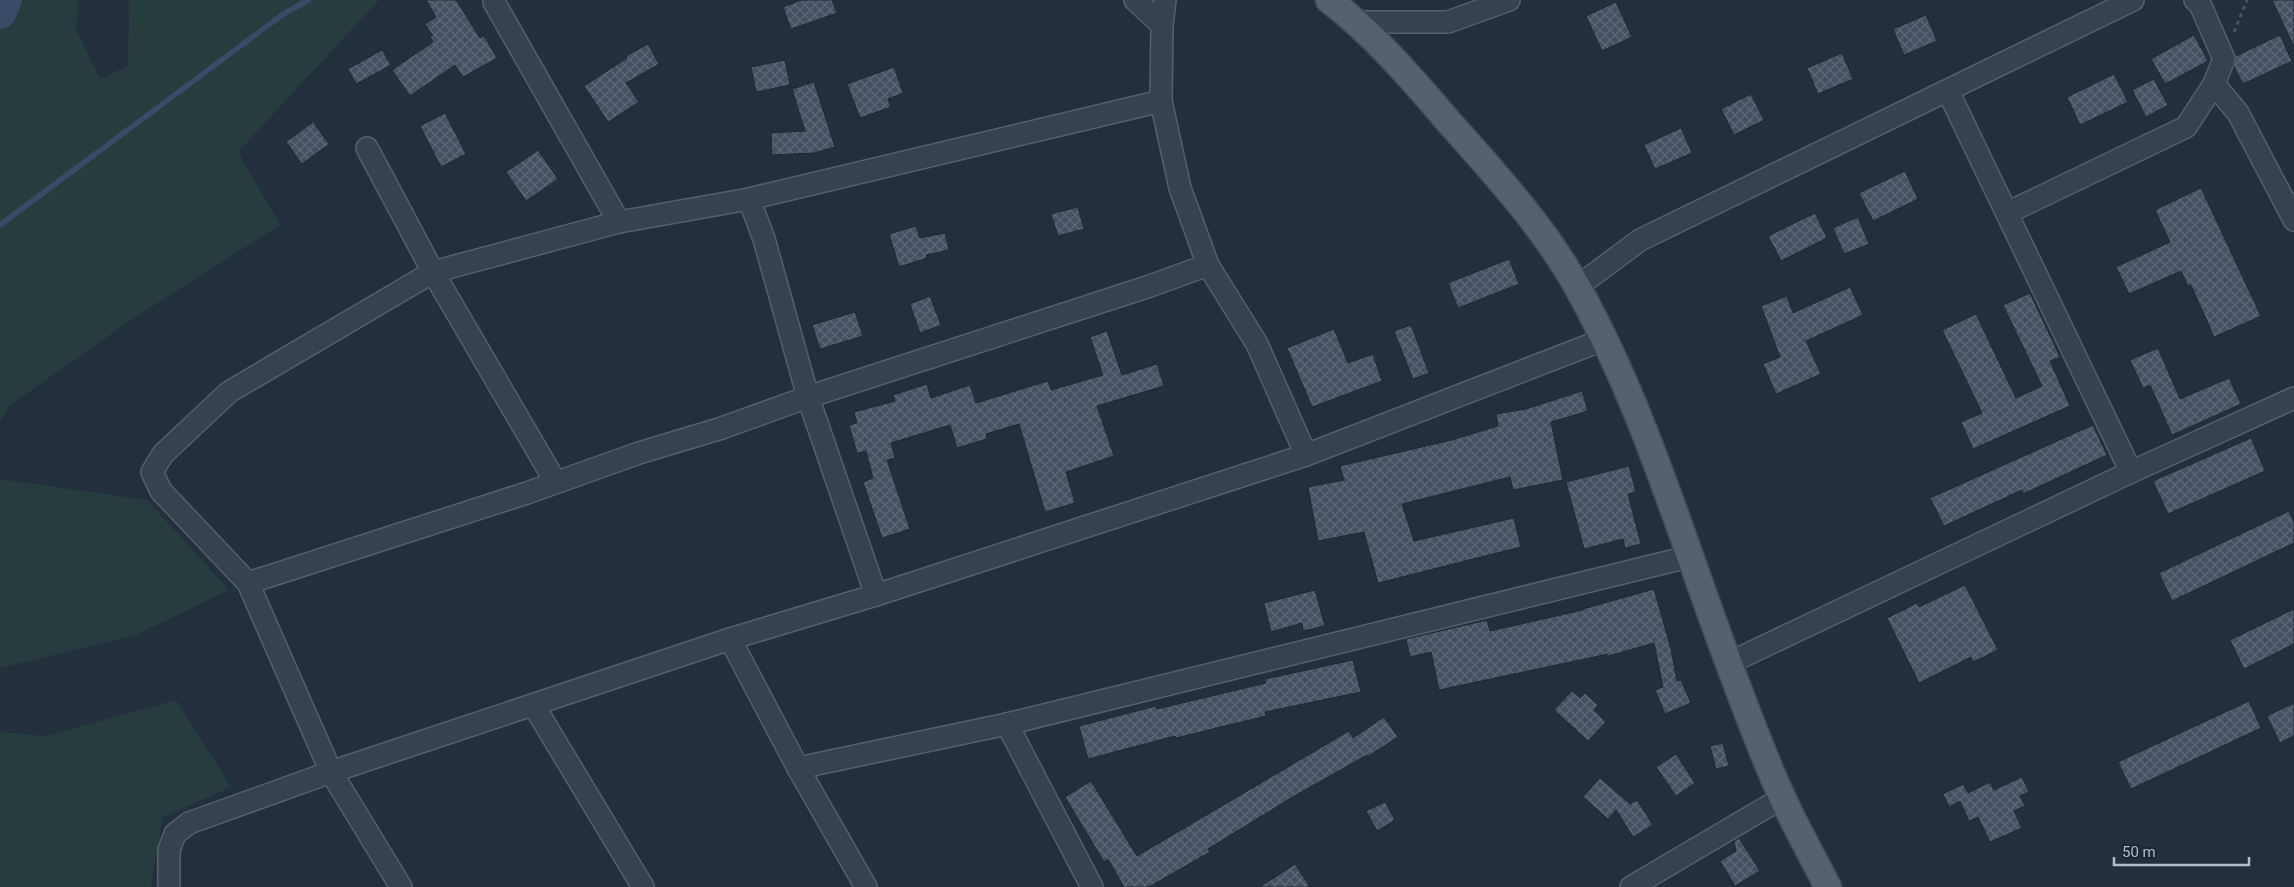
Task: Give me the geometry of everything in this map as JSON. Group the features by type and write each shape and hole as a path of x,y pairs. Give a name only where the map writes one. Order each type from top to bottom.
{"main road":[{"path":"1329,0 1358,22 1411,78 1502,182 1536,226 1578,287 1605,339 1664,482 1729,663 1782,798 1828,887"}],"street":[{"path":"1135,0 1162,24"},
{"path":"1165,0 1162,24 1161,101 1180,188 1208,265 1257,344 1306,455"},
{"path":"1358,22 1448,22 1509,0"},
{"path":"1578,287 1640,240 2133,0"},
{"path":"2007,213 2186,128 2214,84 2224,58 2200,4 2195,0"},
{"path":"494,2 619,222"},
{"path":"2214,84 2238,113 2294,220"},
{"path":"1948,91 2131,472"},
{"path":"401,887 331,772 248,583 161,491 152,472 163,454 229,392 433,272 619,222 749,199 1161,101"},
{"path":"367,148 433,272 555,481"},
{"path":"749,199 764,239 808,397 876,595"},
{"path":"248,583 526,493 555,481 722,428 808,397 1147,288 1208,265"},
{"path":"169,887 169,850 175,834 189,823 331,772 534,706 730,639 876,595 1306,455 1605,339"},
{"path":"1729,663 2131,472 2294,398"},
{"path":"798,768 1007,724 1692,556"},
{"path":"730,639 798,768 866,887"},
{"path":"534,706 643,887"},
{"path":"1007,724 1092,887"},
{"path":"1631,887 1782,798"}],"path":[{"path":"2224,58 2247,0"}],"green space":[{"path":"0,0 78,0 76,29 100,79 128,66 129,0 379,0 238,152 280,225 134,318 9,406 0,421"},
{"path":"0,479 147,500 229,590 136,635 0,668"},
{"path":"176,700 231,787 163,817 151,887 0,887 0,732 45,736"}],"building":[{"path":"426,0 456,0 480,38 484,36 497,58 463,77 455,65 410,96 392,70 433,42 430,37 433,36 425,24 436,17"},
{"path":"802,0 832,0 837,13 791,29 783,7"},
{"path":"2272,0 2294,0 2294,47"},
{"path":"1616,2 1632,37 1602,51 1586,16"},
{"path":"1926,15 1937,41 1904,55 1893,29"},
{"path":"2194,35 2208,61 2165,84 2151,59"},
{"path":"2280,35 2292,61 2243,84 2234,67 2236,56"},
{"path":"648,44 659,64 626,83 639,102 608,122 584,86 627,58 626,56"},
{"path":"382,50 391,65 356,84 348,69"},
{"path":"1842,53 1853,79 1818,94 1807,68"},
{"path":"785,60 790,85 756,92 751,67"},
{"path":"894,67 903,93 888,99 891,107 860,118 847,84"},
{"path":"2114,74 2128,102 2080,125 2067,97"},
{"path":"2154,79 2168,105 2146,117 2132,90"},
{"path":"814,82 835,147 814,153 772,155 771,133 805,131 792,89"},
{"path":"1751,94 1764,120 1734,135 1721,109"},
{"path":"445,113 466,154 441,167 420,126"},
{"path":"313,122 329,144 302,164 286,142"},
{"path":"1681,128 1692,153 1655,169 1644,145"},
{"path":"538,150 558,179 526,201 506,172"},
{"path":"1905,171 1918,199 1873,221 1859,193"},
{"path":"2201,188 2261,316 2214,337 2191,285 2188,286 2181,271 2129,294 2116,267 2170,242 2155,210"},
{"path":"1078,207 1084,229 1058,236 1051,214"},
{"path":"1815,213 1827,238 1781,261 1768,236"},
{"path":"1858,217 1869,244 1844,254 1833,228"},
{"path":"916,226 920,238 945,233 949,250 926,255 927,258 899,267 889,234"},
{"path":"1509,259 1519,284 1458,308 1448,283"},
{"path":"1850,287 1863,315 1806,341 1821,374 1776,394 1763,364 1780,357 1761,306 1787,296 1793,313"},
{"path":"2030,293 2060,357 2050,361 2070,406 1973,449 1961,422 1982,413 1942,330 1976,314 2016,398 2042,386 2003,305"},
{"path":"930,296 941,325 920,333 910,304"},
{"path":"855,312 863,336 820,349 812,325"},
{"path":"1411,325 1429,373 1413,379 1394,331"},
{"path":"1334,329 1348,363 1373,354 1382,381 1312,407 1287,348"},
{"path":"1107,331 1122,375 1157,364 1164,386 1097,406 1114,456 1066,472 1075,503 1045,512 1019,424 986,434 987,439 957,448 950,425 891,443 895,458 887,460 910,529 882,538 863,482 873,478 866,451 857,453 849,425 857,423 854,412 895,401 893,395 927,384 931,398 970,385 976,403 1048,381 1051,390 1103,375 1090,337"},
{"path":"2158,348 2180,399 2229,378 2241,404 2172,435 2150,385 2143,388 2130,360"},
{"path":"1582,391 1588,411 1551,422 1563,480 1513,490 1510,477 1402,504 1414,541 1514,518 1521,547 1378,583 1364,532 1318,541 1308,487 1344,480 1340,466 1452,440 1498,426 1496,414 1526,409"},
{"path":"2093,425 2107,455 2023,494 2022,490 1944,526 1930,498"},
{"path":"2251,438 2265,471 2168,514 2153,481"},
{"path":"1629,466 1636,492 1628,494 1641,544 1625,548 1623,539 1584,549 1566,482"},
{"path":"2289,511 2294,522 2294,543 2172,601 2159,573"},
{"path":"1965,585 1998,650 1973,662 1971,657 1919,683 1887,618 1917,603 1919,607"},
{"path":"1654,589 1671,649 1677,681 1681,680 1691,703 1665,714 1655,690 1663,687 1654,643 1605,657 1608,654 1439,690 1431,652 1410,657 1406,639 1487,620 1490,631 1583,610"},
{"path":"1315,590 1325,626 1303,631 1302,623 1271,632 1264,603"},
{"path":"2294,609 2294,644 2244,669 2230,640"},
{"path":"1353,660 1361,692 1265,712 1266,716 1176,738 1175,736 1088,759 1079,726 1156,706 1157,709 1266,683 1265,679"},
{"path":"1572,691 1580,698 1585,693 1598,705 1594,710 1606,722 1588,741 1554,710"},
{"path":"2249,701 2261,728 2131,789 2118,762"},
{"path":"2294,703 2294,736 2280,743 2267,716"},
{"path":"1384,717 1398,737 1367,757 1367,755 1296,795 1208,849 1210,852 1149,887 1124,887 1108,859 1104,862 1065,797 1091,781 1137,856 1349,731 1353,738"},
{"path":"1723,743 1729,766 1716,769 1710,746"},
{"path":"1676,754 1695,783 1676,796 1656,767"},
{"path":"2022,777 2029,792 2020,796 2025,806 2014,811 2022,828 1990,842 1978,817 1969,821 1960,801 1949,807 1943,794 1963,784 1968,793 1990,782 1994,790"},
{"path":"1600,778 1630,804 1637,800 1653,825 1633,837 1616,810 1608,819 1583,797"},
{"path":"1385,802 1395,820 1377,831 1366,811"},
{"path":"1739,838 1760,871 1735,886 1720,861 1736,851 1734,841"},
{"path":"1295,864 1310,887 1260,887"}],"waterway":[{"path":"0,13 6,0"},
{"path":"0,225 282,15 308,0"}]}
